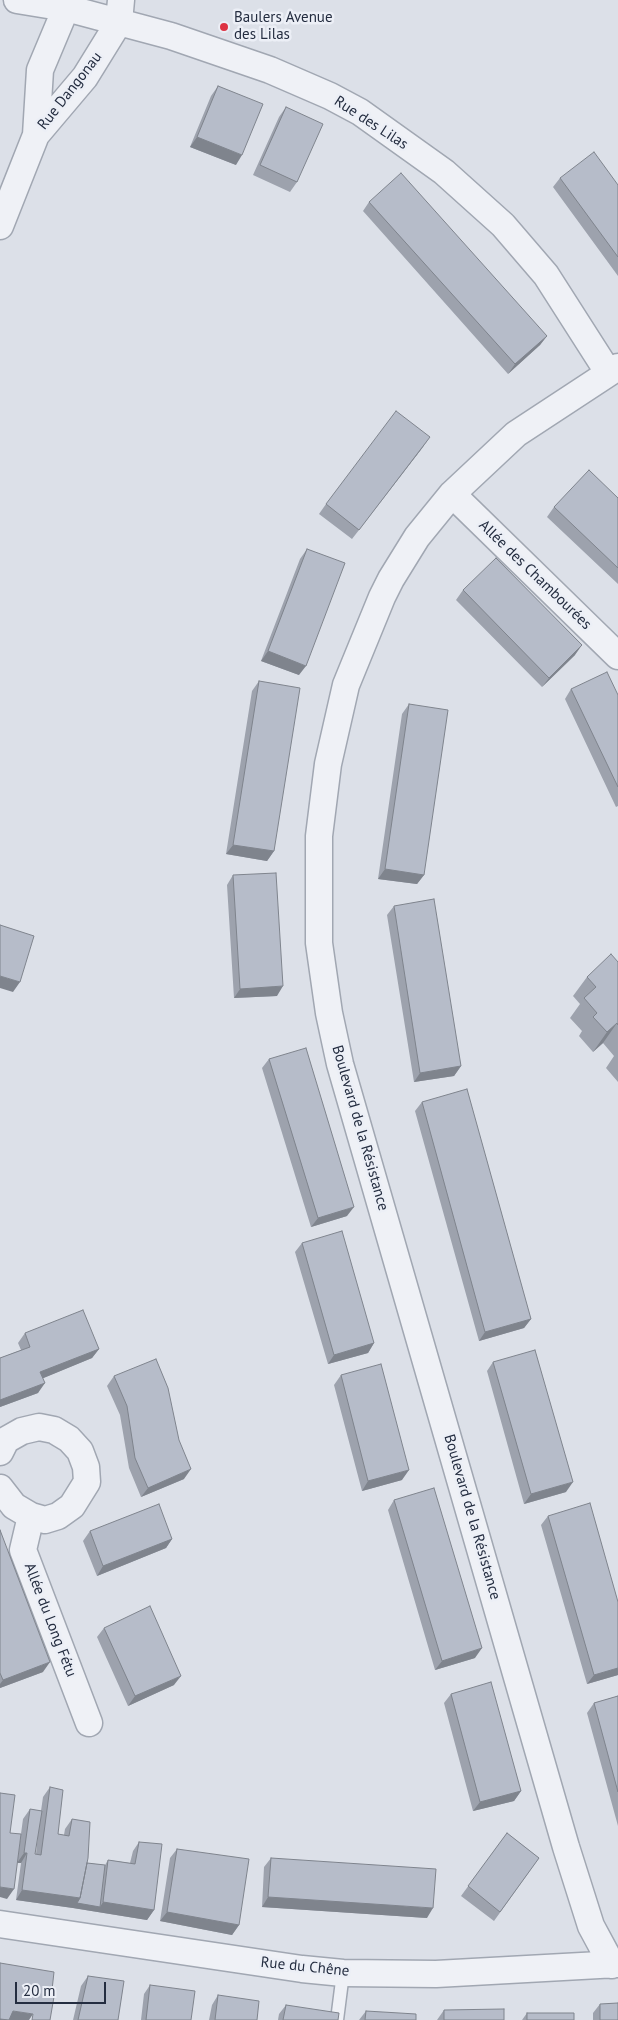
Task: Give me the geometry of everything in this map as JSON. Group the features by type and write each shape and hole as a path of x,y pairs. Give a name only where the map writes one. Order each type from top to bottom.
{"street":[{"name":"Rue des Lilas","path":"17,0 69,4 120,11 171,36 270,70 330,96 360,112 436,166 503,225 546,275 613,369"},
{"name":"Rue Dangonau","path":"0,226 36,135 40,70 69,4"},
{"name":"Rue Dangonau","path":"36,135 85,77 120,11"},
{"name":"Boulevard de la Résistance","path":"613,369 516,434 452,494 417,537 391,578 346,685 328,764 319,836 319,943 329,1013 340,1064 566,1847 591,1926 615,1964"},
{"name":"Allée des Chambourées","path":"452,494 618,656"},
{"path":"0,1452 6,1440 22,1431 39,1428 54,1430 68,1439 80,1451 86,1468 86,1482 76,1501 58,1516 45,1520 30,1516 14,1506 0,1488"},
{"name":"Allée du Long Fétu","path":"30,1516 23,1550 89,1724"},
{"name":"Rue du Chêne","path":"0,1924 302,1969 344,1973 436,1974 615,1964"}],"lane":[{"path":"337,2020 344,1973"}],"building":[{"path":"218,86 263,104 242,155 197,137"},
{"path":"286,107 323,124 297,182 260,165"},
{"path":"594,152 618,185 618,257 560,178"},
{"path":"401,173 547,336 515,364 369,202"},
{"path":"396,411 430,437 359,530 326,504"},
{"path":"589,470 618,498 618,568 554,507"},
{"path":"307,549 345,563 306,666 268,651"},
{"path":"496,558 582,645 549,678 463,590"},
{"path":"607,672 618,695 618,787 571,689"},
{"path":"259,681 300,688 274,851 233,845"},
{"path":"409,704 448,710 424,875 385,869"},
{"path":"276,873 283,986 240,989 233,875"},
{"path":"434,899 461,1066 420,1073 394,906"},
{"path":"0,925 34,936 20,982 0,976"},
{"path":"611,954 618,962 618,1025 617,1023 607,1032 593,1017 597,1013 584,998 596,987 587,977"},
{"path":"306,1048 354,1207 318,1218 269,1059"},
{"path":"467,1089 531,1319 485,1332 422,1102"},
{"path":"342,1231 374,1343 334,1355 302,1243"},
{"path":"83,1310 99,1349 40,1372 45,1383 0,1400 0,1358 30,1347 25,1333"},
{"path":"535,1350 573,1482 531,1494 493,1362"},
{"path":"156,1359 168,1388 179,1440 191,1469 148,1488 135,1458 127,1406 114,1376"},
{"path":"381,1364 409,1470 368,1481 341,1375"},
{"path":"434,1488 482,1648 442,1661 394,1500"},
{"path":"590,1503 618,1602 618,1668 594,1675 548,1516"},
{"path":"159,1504 172,1539 103,1566 90,1531"},
{"path":"0,1530 50,1662 3,1680 0,1673"},
{"path":"150,1606 181,1676 135,1696 104,1628"},
{"path":"491,1682 521,1791 480,1802 451,1694"},
{"path":"618,1696 618,1792 594,1703"},
{"path":"50,1787 63,1790 58,1834 69,1836 72,1819 90,1822 88,1858 80,1898 22,1890 27,1853 24,1853 30,1809 42,1811 35,1854 41,1855"},
{"path":"0,1793 15,1795 10,1833 21,1834 14,1889 0,1887"},
{"path":"507,1833 539,1858 500,1912 468,1886"},
{"path":"139,1842 162,1844 154,1910 103,1902 108,1860 135,1864"},
{"path":"177,1849 249,1859 239,1925 167,1912"},
{"path":"271,1858 436,1869 433,1908 268,1897"},
{"path":"87,1863 105,1865 100,1907 77,1903 80,1898"},
{"path":"0,1963 54,1972 52,1990 55,1991 50,2020 32,2020 33,2014 13,2011 9,2020 0,2019"},
{"path":"88,1976 124,1981 118,2020 78,2020"},
{"path":"150,1985 195,1991 191,2020 146,2020"},
{"path":"218,1995 259,2001 257,2020 215,2020"},
{"path":"618,2003 618,2020 600,2020 600,2004"},
{"path":"286,2005 339,2013 338,2020 283,2020"},
{"path":"504,2009 504,2020 444,2020 444,2010"},
{"path":"366,2011 416,2014 416,2020 365,2020"},
{"path":"527,2013 574,2013 574,2020 527,2020"}],"place":[{"name":"Baulers Avenue des Lilas","path":"224,27"}]}
